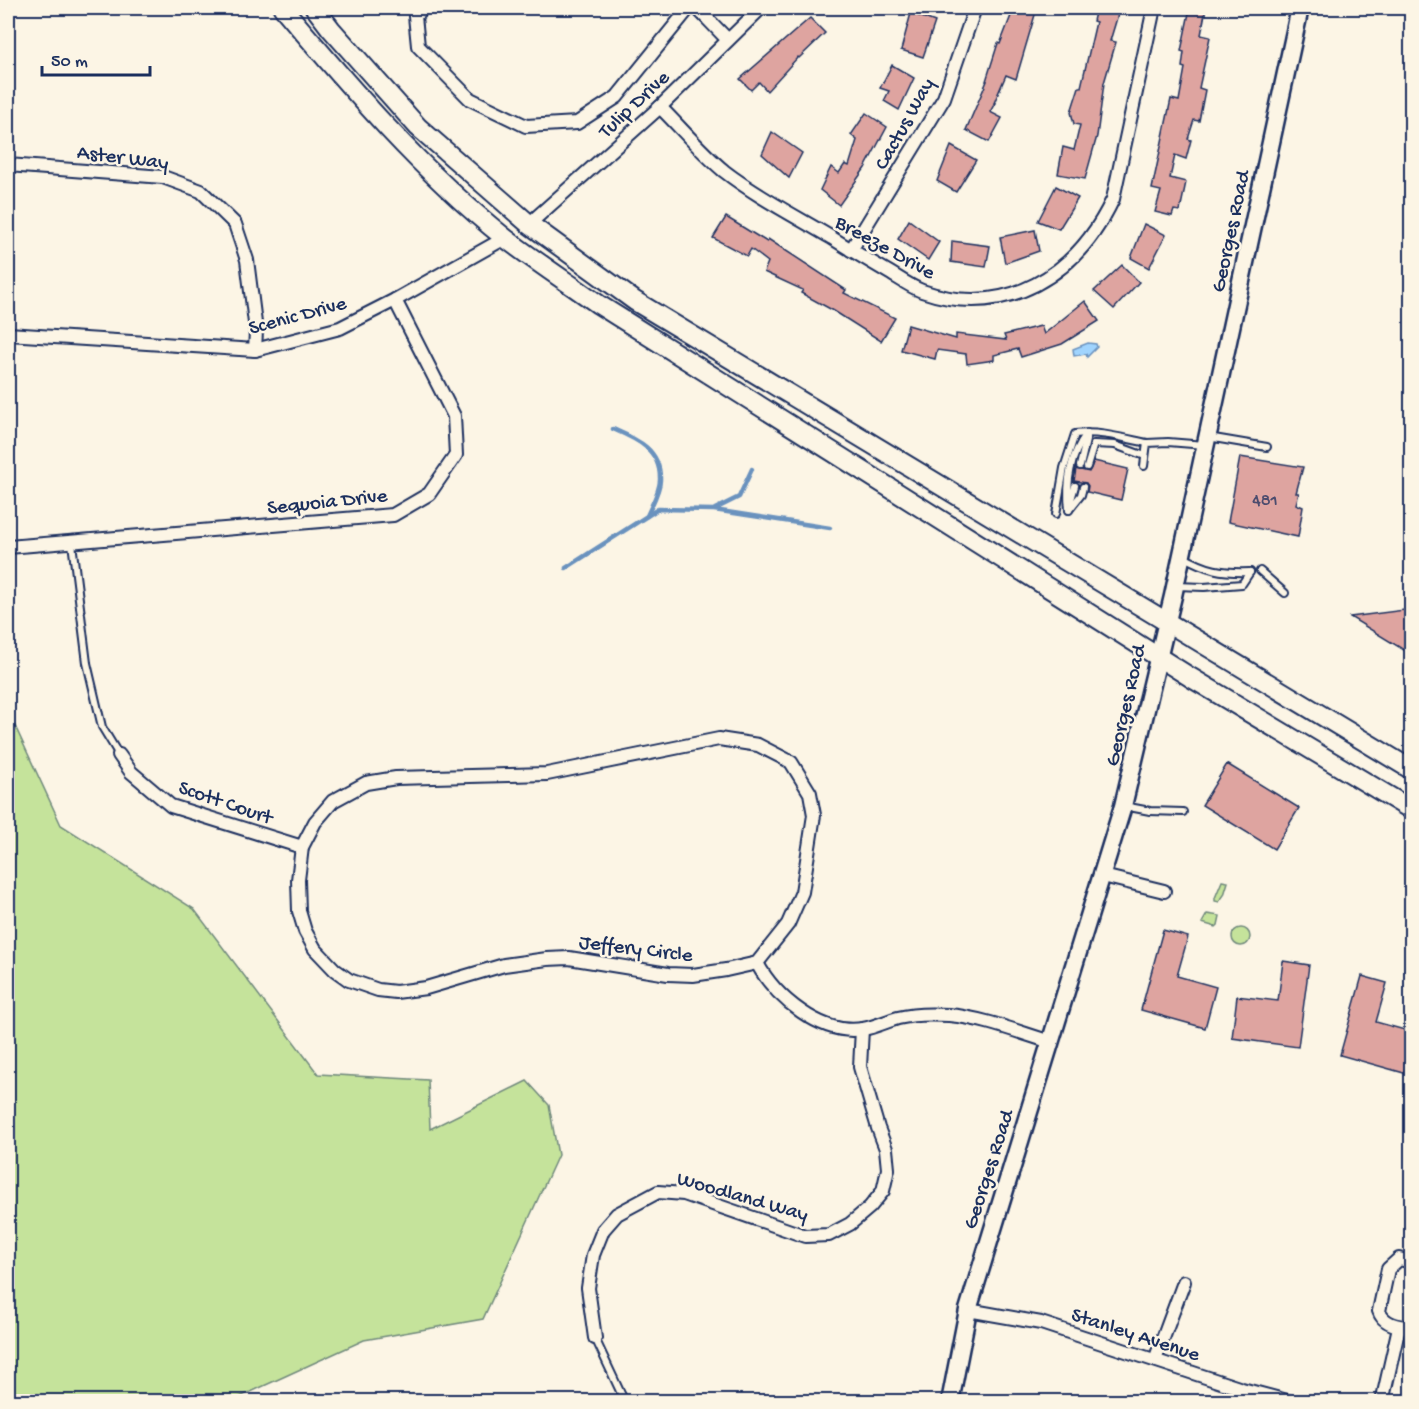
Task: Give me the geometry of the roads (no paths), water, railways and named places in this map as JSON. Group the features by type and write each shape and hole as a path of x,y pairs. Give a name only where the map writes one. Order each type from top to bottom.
{"main road":[{"path":"283,8 361,101 452,192 505,238 598,304 1158,657 1412,810"},
{"path":"315,8 418,127 529,224 635,301 1167,620 1412,770"}],"street":[{"path":"423,8 415,16 418,46 470,99 525,126 576,123 617,97 689,8"},
{"path":"697,8 728,40"},
{"name":"Tulip Drive","path":"529,224 660,107 761,8"},
{"name":"Cactus Way","path":"851,250 944,98 975,8"},
{"name":"Breeze Drive","path":"660,107 722,170 851,250 919,290 947,299 980,301 1022,292 1048,279 1081,249 1104,218 1113,199 1154,8"},
{"name":"Georges Road","path":"950,1401 968,1310 1124,806 1175,586 1300,8"},
{"name":"Aster Way","path":"8,165 163,177 201,191 235,224 247,260 256,330 255,350"},
{"name":"Scenic Drive","path":"8,334 255,350 340,328 505,238"},
{"name":"Sequoia Drive","path":"8,547 393,515 429,494 456,455 454,416 395,300"},
{"name":"Jeffery Circle","path":"719,739 758,745 791,762 810,792 814,815 801,892 788,924 757,963 693,975 668,974 568,958 547,959 504,965 426,988 396,992 378,990 349,980 335,970 315,949 305,931 300,911 298,880 302,847 315,822 333,801 366,783 396,778 547,774 719,739"},
{"name":"Scott Court","path":"119,755 131,772 171,806 302,847"},
{"path":"1103,876 1164,891"},
{"path":"757,963 765,978 803,1014 827,1027 862,1029 901,1017 947,1015 975,1019 1051,1042"},
{"name":"Woodland Way","path":"595,1338 588,1288 593,1255 603,1230 617,1214 658,1192 684,1194 805,1236 829,1235 850,1224 870,1207 883,1191 888,1169 886,1149 860,1067 862,1029"},
{"path":"1383,1401 1405,1327 1383,1318 1379,1311 1388,1269 1399,1259 1412,1262"},
{"path":"1155,1360 1184,1282"},
{"name":"Stanley Avenue","path":"968,1310 1041,1323 1256,1393 1291,1401"}],"lane":[{"path":"1056,514 1065,468 1075,434 1088,433 1147,443 1206,441 1268,447"},
{"path":"1088,433 1083,467 1095,444 1115,446 1145,456"},
{"path":"1069,510 1067,488 1077,447 1088,433"},
{"path":"1144,466 1147,443"},
{"path":"1069,510 1075,486"},
{"path":"1069,510 1081,495 1083,487"},
{"path":"72,543 87,663 102,727 119,755"},
{"path":"1175,586 1204,587 1242,584 1250,572 1231,573 1204,568 1181,555"},
{"path":"1260,571 1285,592"},
{"path":"1124,806 1150,811 1183,812"},
{"name":"Woodland Way","path":"595,1338 625,1401"}],"water":[{"path":"1088,343 1096,344 1097,347 1087,357 1086,354 1074,356 1073,349"}],"waterway":[{"path":"613,429 638,441 652,453 656,460 660,484 647,516"},
{"path":"715,509 739,497 752,469"},
{"path":"566,568 658,509 714,510 830,528"}]}
